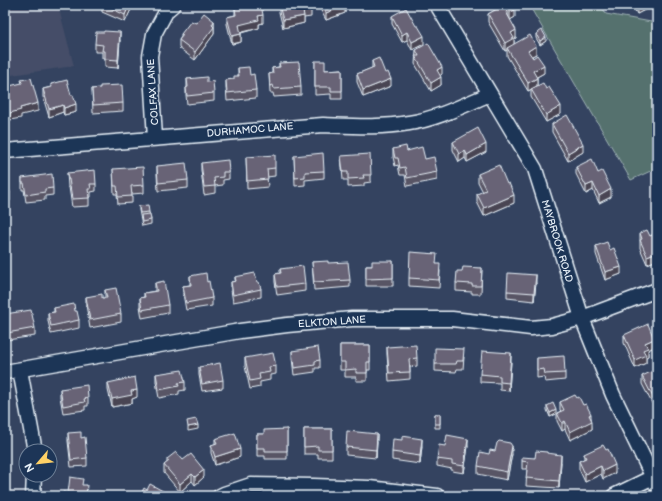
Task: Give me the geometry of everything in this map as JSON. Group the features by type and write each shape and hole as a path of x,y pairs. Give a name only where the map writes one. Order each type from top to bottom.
{"street":[{"name":"COLFAX LANE","path":"155,138 150,56 154,34 167,10 173,5"},
{"name":"MAYBROOK ROAD","path":"438,5 534,169 582,318 613,395 655,482"},
{"name":"DURHAMOC LANE","path":"5,151 323,125 368,127 410,123 447,112 490,94"},
{"name":"ELKTON LANE","path":"5,372 240,331 352,319 452,319 530,328 552,326 582,318 657,290"},
{"path":"20,370 34,443"},
{"path":"614,496 655,482"},
{"path":"33,496 34,483"},
{"path":"220,496 251,485 259,485 369,488 437,496"}],"shaded area":[{"path":"5,5 58,5 74,66 5,76"}],"green space":[{"path":"529,5 601,5 606,14 657,23 657,168 631,180"}],"building":[{"path":"104,5 129,5 125,15"},
{"path":"247,5 261,5 263,15 258,16 259,20 239,25 241,34 232,36 227,17 236,15 235,8"},
{"path":"279,5 310,5 311,9 303,11 304,16 283,20"},
{"path":"322,5 345,5 326,13"},
{"path":"504,5 512,5 515,10 510,12 508,10 506,12 516,30 511,33 514,38 505,43 488,14"},
{"path":"406,8 416,26 418,26 424,36 412,42 407,32 402,35 392,16"},
{"path":"204,13 214,21 212,25 214,27 195,52 179,40 183,35 181,34 191,21 196,23"},
{"path":"542,30 546,37 540,41 536,34"},
{"path":"96,32 120,32 118,60 105,59 105,51 102,51 103,45 95,44"},
{"path":"530,35 536,46 528,51 533,58 537,55 544,65 533,71 537,78 528,83 507,48"},
{"path":"428,43 442,67 437,70 441,77 431,83 415,56 419,56 416,50"},
{"path":"379,58 385,73 388,72 391,79 363,90 357,74 374,67 372,61"},
{"path":"315,61 325,61 325,70 342,69 342,91 331,91 331,87 315,87"},
{"path":"299,62 301,87 274,89 273,85 270,86 269,74 273,73 272,68 280,67 279,63"},
{"path":"249,67 250,75 254,74 256,90 227,93 226,80 234,79 234,76 239,76 238,68"},
{"path":"207,77 207,82 213,81 214,93 187,96 187,79"},
{"path":"31,78 38,103 20,108 21,110 10,113 9,110 5,111 5,87 22,83 21,80"},
{"path":"67,80 71,95 73,95 76,104 64,108 63,105 49,109 43,89 52,87 51,84"},
{"path":"543,83 546,89 549,87 561,106 546,115 531,89"},
{"path":"122,85 123,103 93,105 92,89 100,88 100,86"},
{"path":"567,115 583,144 568,153 552,124"},
{"path":"478,128 486,144 467,155 465,150 459,154 453,142"},
{"path":"406,146 407,151 422,147 425,159 434,157 437,172 407,178 405,167 400,168 398,158 395,158 393,149"},
{"path":"323,153 324,171 305,172 305,177 295,178 294,156"},
{"path":"370,154 371,175 363,175 364,178 348,179 348,172 343,172 341,156"},
{"path":"275,155 275,168 267,169 268,179 247,181 246,157"},
{"path":"592,159 598,173 602,171 611,189 599,196 593,183 586,186 576,167"},
{"path":"228,160 229,172 223,172 223,177 214,178 215,186 204,187 201,163"},
{"path":"186,163 188,180 158,183 157,166"},
{"path":"499,165 507,184 509,183 514,195 484,208 477,194 486,190 478,174"},
{"path":"143,167 144,185 131,186 132,196 118,197 117,186 114,186 113,169"},
{"path":"95,170 96,184 90,184 91,189 88,189 89,198 72,199 67,173"},
{"path":"52,174 53,188 45,189 45,192 26,195 22,178"},
{"path":"5,178 8,178 10,193 5,194"},
{"path":"148,205 149,212 140,213 139,206"},
{"path":"150,214 151,220 142,222 141,215"},
{"path":"647,230 650,236 657,233 657,252 647,256 640,240 642,239 640,233"},
{"path":"607,242 610,250 614,248 621,267 605,272 596,246"},
{"path":"410,252 437,254 436,264 440,264 439,280 409,278"},
{"path":"328,261 328,263 348,262 350,280 314,282 312,262"},
{"path":"372,261 393,261 393,278 366,279 366,266 372,266"},
{"path":"303,266 305,284 277,287 275,274 281,273 280,269"},
{"path":"463,267 482,268 481,286 456,283 457,271 462,271"},
{"path":"206,273 212,298 186,303 183,286 191,285 190,276"},
{"path":"255,273 257,282 259,282 261,289 233,295 231,282 236,281 235,277"},
{"path":"508,273 536,275 534,293 507,291"},
{"path":"164,281 168,305 142,310 140,298 145,297 144,293 157,291 155,283"},
{"path":"116,288 121,314 90,320 86,297 102,294 102,298 107,298 105,290"},
{"path":"74,304 79,320 51,326 48,313 55,312 54,308"},
{"path":"31,310 35,328 7,333 5,314"},
{"path":"648,324 654,339 645,343 648,348 643,350 646,355 635,360 624,335"},
{"path":"340,345 370,345 370,362 367,362 367,373 356,373 356,369 345,370 345,362 340,362"},
{"path":"416,345 417,358 409,359 410,372 389,373 387,347"},
{"path":"318,347 320,360 315,361 315,365 294,368 292,351"},
{"path":"435,348 464,349 463,361 457,361 456,364 435,364"},
{"path":"482,351 511,353 509,383 500,382 500,376 480,374"},
{"path":"273,353 276,366 269,367 270,372 259,374 260,379 250,381 245,358"},
{"path":"564,356 565,373 545,374 544,369 537,370 537,358"},
{"path":"220,363 223,380 202,384 199,367"},
{"path":"182,370 185,382 178,383 179,386 159,390 156,374"},
{"path":"653,371 656,376 657,375 657,400 655,401 642,376"},
{"path":"135,377 137,390 131,391 132,395 112,399 108,383"},
{"path":"87,385 88,398 84,399 85,402 63,406 60,389"},
{"path":"575,395 577,398 579,397 583,405 586,404 591,414 589,415 592,421 570,432 565,421 562,423 557,413 564,410 560,402"},
{"path":"553,403 556,410 550,413 547,406"},
{"path":"435,414 440,414 440,424 435,424"},
{"path":"196,419 198,425 188,427 187,421"},
{"path":"287,429 287,451 265,451 265,448 257,448 257,434 264,434 264,430"},
{"path":"304,429 332,429 332,450 318,450 318,446 304,447"},
{"path":"347,431 377,434 376,450 346,447"},
{"path":"81,432 81,438 85,437 87,458 71,460 68,433"},
{"path":"235,433 240,449 215,457 211,445 217,443 215,439"},
{"path":"447,435 468,439 464,466 452,464 452,461 437,459 439,445 445,446"},
{"path":"402,436 422,439 420,456 392,452 393,439 402,440"},
{"path":"499,441 510,443 512,446 507,472 478,466 480,452 489,454 490,450 495,451"},
{"path":"603,445 606,450 608,449 615,465 603,471 601,466 585,474 579,461 586,458 584,454"},
{"path":"536,451 561,455 559,481 526,478 528,462 522,461 522,457 535,458"},
{"path":"176,452 183,460 191,454 204,470 195,477 192,474 180,484 164,465 169,461 167,459"},
{"path":"70,477 83,479 82,485 87,485 86,496 63,496 63,492 68,493"},
{"path":"150,484 172,496 140,496 144,488 147,490"}]}
